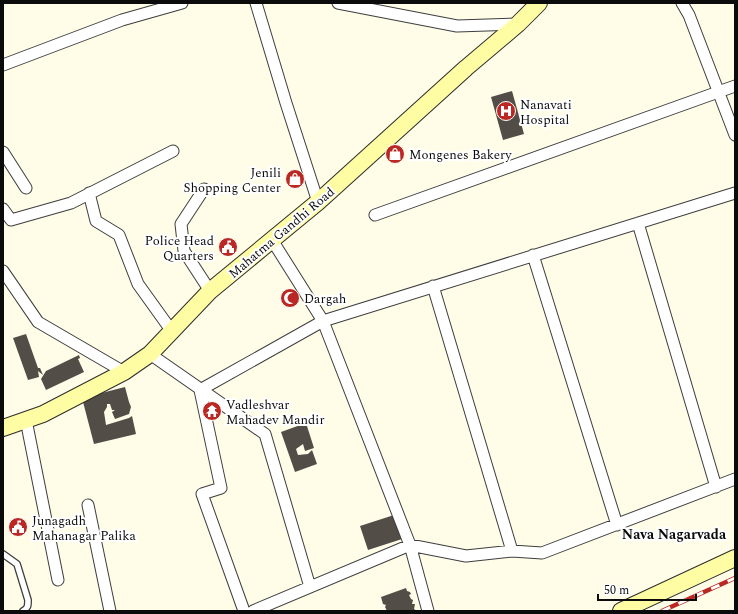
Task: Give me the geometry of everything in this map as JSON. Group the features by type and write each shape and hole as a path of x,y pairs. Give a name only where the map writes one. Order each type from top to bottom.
{"street":[{"path":"3,65 122,20 182,3"},
{"path":"256,3 318,202"},
{"path":"338,3 456,26 518,24"},
{"name":"Mahatma Gandhi Road","path":"3,428 43,414 124,372 150,354 171,330 210,291 318,202 466,68 518,24 539,3"},
{"path":"682,3 689,16 735,135"},
{"path":"375,215 735,86"},
{"path":"3,152 26,188"},
{"path":"3,209 11,220 71,203 173,152"},
{"path":"204,189 181,224 184,251 210,291"},
{"path":"90,193 96,220 119,235 138,284 171,330"},
{"path":"200,390 323,320 735,193"},
{"path":"638,223 716,487"},
{"path":"272,240 323,320 410,545 428,611"},
{"path":"533,255 616,525"},
{"path":"3,270 38,322 124,372"},
{"path":"433,286 512,551"},
{"path":"150,354 265,434 310,587"},
{"path":"200,390 221,488 202,494 244,611"},
{"path":"26,420 58,580"},
{"path":"253,611 410,545 466,556 512,551 542,553 735,479"},
{"path":"88,505 110,611"},
{"path":"621,611 735,558"}],"lane":[{"path":"3,554 17,564 28,600 28,605 23,611"}],"building":[{"path":"512,91 524,134 503,140 491,97"},
{"path":"26,334 38,368 40,368 43,375 38,371 39,377 28,380 13,338"},
{"path":"79,355 80,358 78,359 84,372 46,390 41,379 46,371"},
{"path":"125,387 131,407 129,414 115,419 112,412 115,410 112,410 110,404 107,404 104,412 106,425 132,416 136,434 94,444 82,398"},
{"path":"306,423 314,448 305,451 303,444 296,449 298,455 308,454 312,450 317,464 295,472 281,432"},
{"path":"394,515 402,539 368,550 360,526"},
{"path":"406,588 411,594 409,595 413,600 412,604 415,604 414,609 417,611 387,611 385,607 386,605 383,604 381,597"}],"railway":[{"path":"662,611 735,578"}],"place":[{"name":"Nanavati Hospital","path":"506,111"},
{"name":"Mongenes Bakery","path":"395,154"},
{"name":"Jenili Shopping Center","path":"295,179"},
{"name":"Police Head Quarters","path":"228,247"},
{"name":"Dargah","path":"290,298"},
{"name":"Vadleshvar Mahadev Mandir","path":"212,411"},
{"name":"Junagadh Mahanagar Palika","path":"18,527"}],"district":[{"name":"Nava Nagarvada","path":"674,534"}]}
